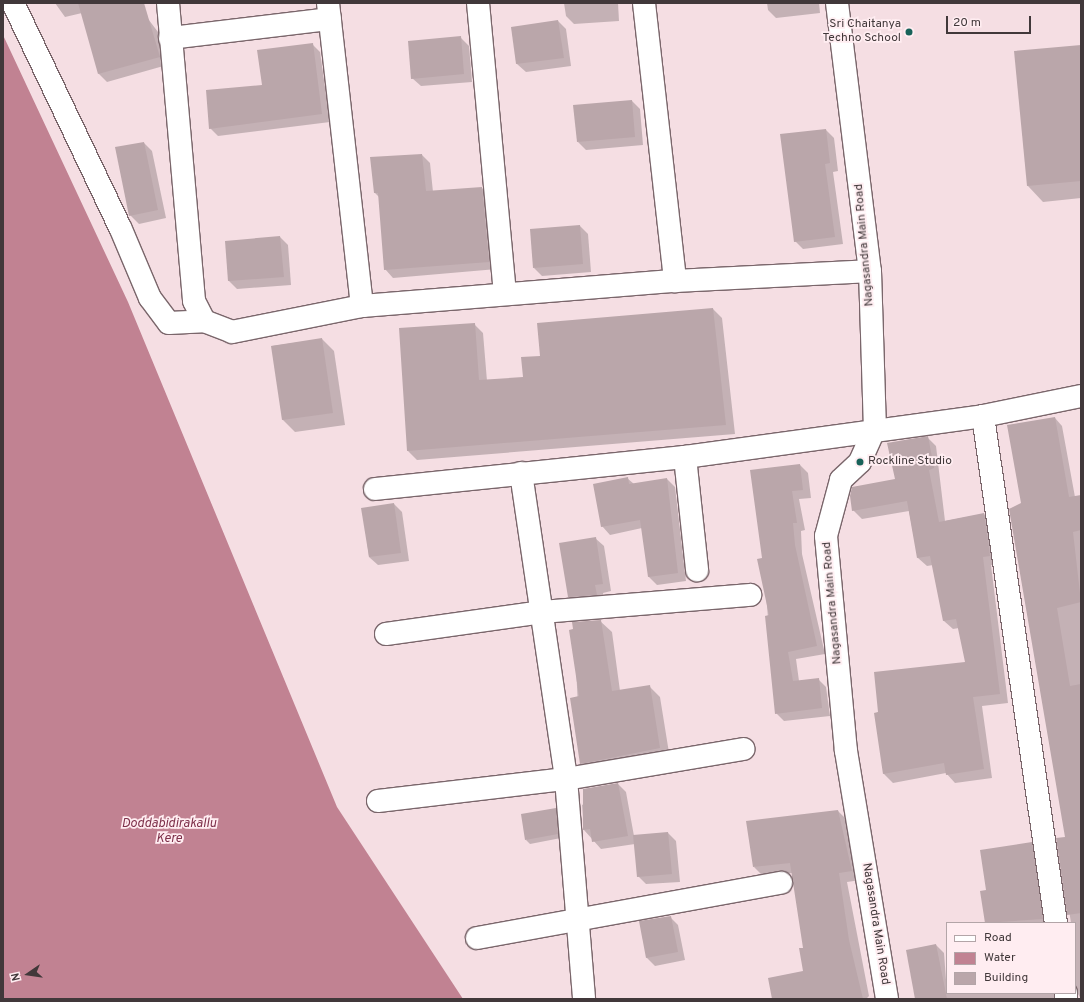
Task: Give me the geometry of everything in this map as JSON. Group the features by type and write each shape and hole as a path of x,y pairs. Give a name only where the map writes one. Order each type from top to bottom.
{"street":[{"path":"13,3 120,227 150,298 169,323 204,321 232,332 362,306 675,281 870,272"},
{"path":"168,3 194,300 204,321"},
{"path":"478,3 505,294"},
{"path":"644,3 675,281"},
{"name":"Nagasandra Main Road","path":"837,3 870,272 875,428 860,462 841,480 826,536 846,751 887,999"},
{"path":"170,38 329,11 362,306"},
{"path":"375,489 685,457 875,428 984,416 1081,396"},
{"path":"984,416 1056,922"},
{"path":"685,457 697,570"},
{"path":"521,473 566,779 580,919 584,999"},
{"path":"386,634 542,612 750,595"},
{"path":"378,802 566,779 743,749"},
{"path":"477,938 780,883"}],"water":[{"name":"Doddabidirakallu Kere","path":"3,35 128,302 337,807 463,999 3,999"}],"building":[{"path":"78,3 144,3 160,57 98,74"},
{"path":"558,20 564,58 516,64 511,27"},
{"path":"461,36 464,74 411,79 408,41"},
{"path":"313,43 322,114 209,129 206,90 262,85 257,50"},
{"path":"1081,45 1081,181 1027,186 1014,51"},
{"path":"632,100 635,137 577,142 573,105"},
{"path":"826,129 830,163 825,164 835,237 794,242 780,134"},
{"path":"144,142 158,210 129,216 115,147"},
{"path":"422,154 426,191 482,187 489,262 384,270 378,193 374,193 370,157"},
{"path":"580,225 583,264 533,268 530,229"},
{"path":"280,236 284,277 228,281 225,241"},
{"path":"713,308 726,425 407,451 399,328 475,323 479,380 523,377 521,357 540,356 537,323"},
{"path":"322,338 333,413 282,420 271,346"},
{"path":"1055,417 1069,497 1081,495 1081,530 1073,532 1081,602 1057,608 1070,686 1081,684 1081,913 1067,915 1056,838 1065,837 1009,509 1021,503 1007,425"},
{"path":"928,436 934,468 929,470 939,522 984,513 990,556 983,557 1000,694 973,697 984,769 946,775 944,763 883,774 874,713 878,712 874,672 965,662 956,619 943,621 930,556 917,558 907,501 852,511 850,496 852,487 895,479 887,443"},
{"path":"800,464 803,490 792,491 797,523 793,523 795,545 817,646 788,652 793,681 819,678 822,708 775,714 765,616 769,615 757,559 762,558 750,470"},
{"path":"628,477 629,484 667,478 678,573 648,577 640,520 601,527 593,484"},
{"path":"394,503 401,553 369,557 361,508"},
{"path":"596,537 603,584 595,585 597,595 568,597 559,543"},
{"path":"601,620 612,691 650,685 660,748 580,764 570,698 579,696 569,630 573,629 572,622"},
{"path":"618,783 628,836 592,842 590,829 583,830 583,789"},
{"path":"556,808 558,834 525,840 521,814"},
{"path":"838,810 852,871 839,873 849,940 863,999 772,999 768,978 803,971 799,948 803,948 790,863 753,867 746,821"},
{"path":"668,832 672,874 637,877 633,835"},
{"path":"1032,842 1043,919 985,922 980,891 986,890 980,850"},
{"path":"671,916 678,952 646,958 639,921"},
{"path":"936,944 947,999 915,999 906,950"}],"place":[{"name":"Sri Chaitanya Techno School","path":"909,32"},
{"name":"Rockline Studio","path":"860,462"}]}
